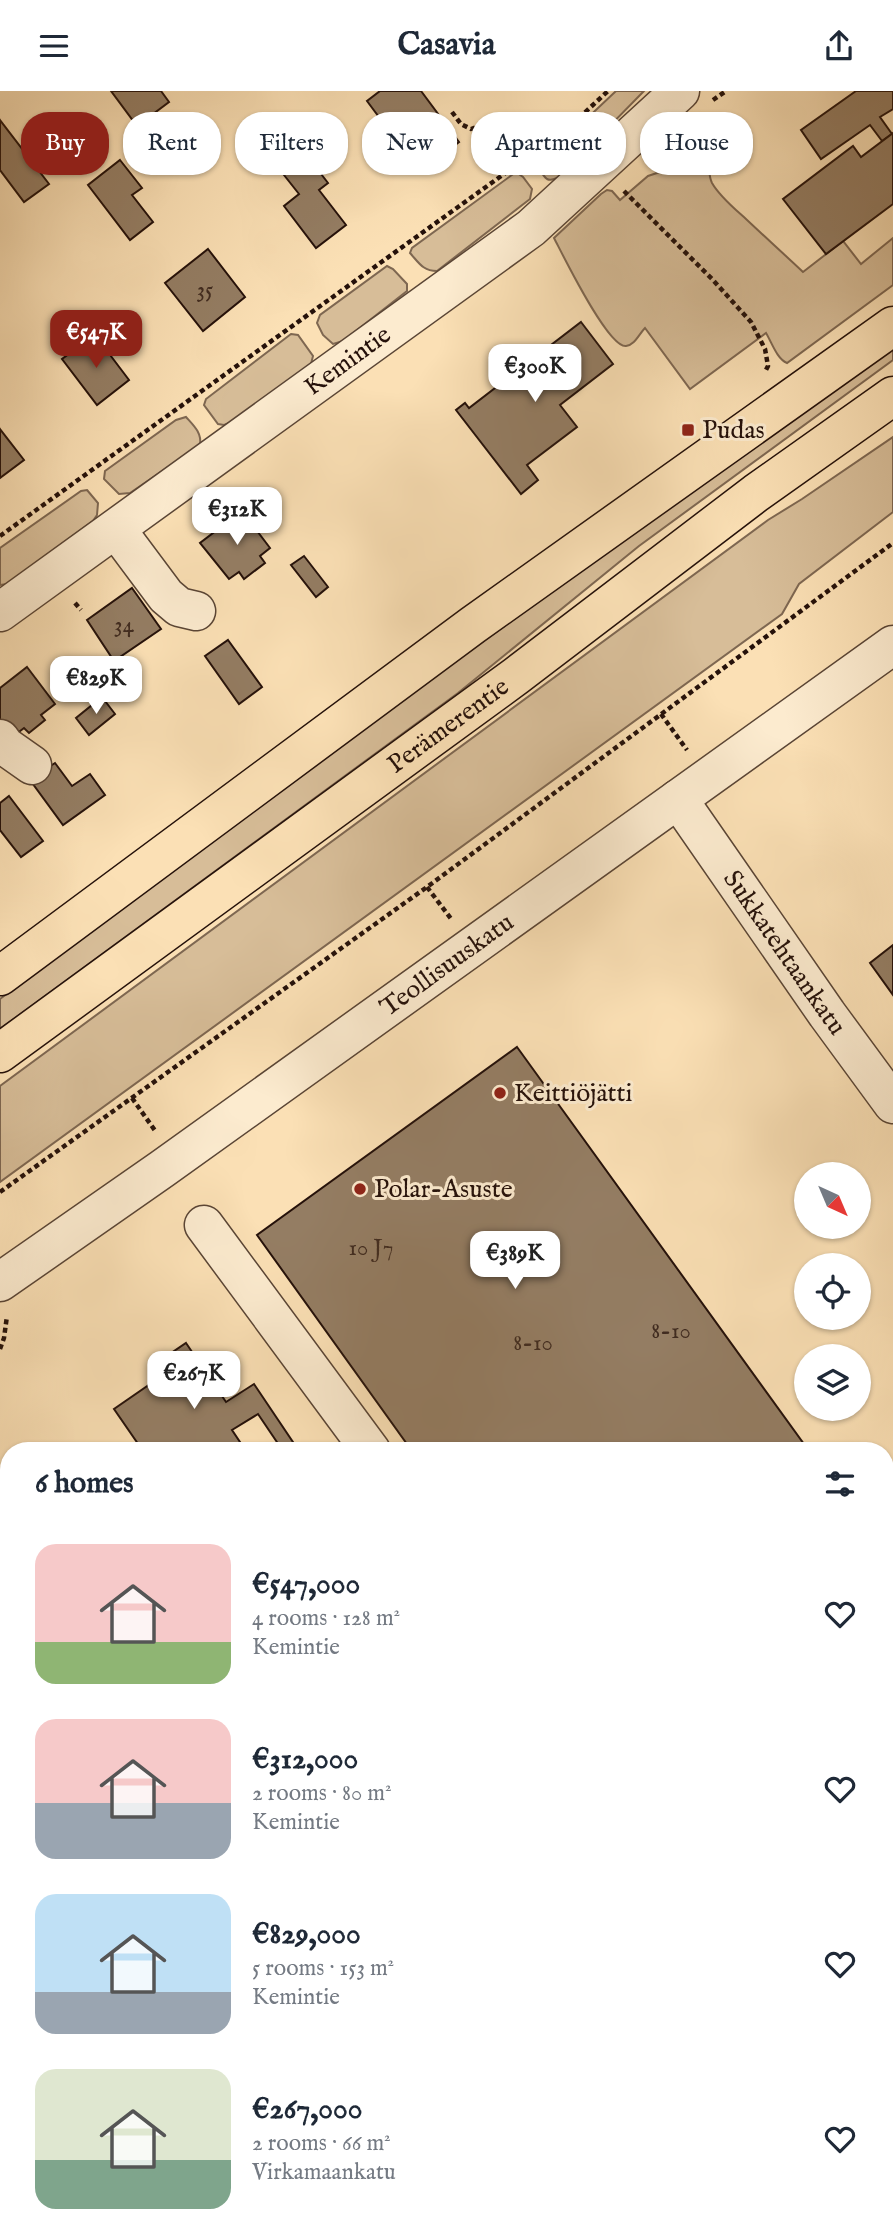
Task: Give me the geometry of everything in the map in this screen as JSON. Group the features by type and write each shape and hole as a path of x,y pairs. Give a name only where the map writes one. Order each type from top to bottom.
{"highway":[{"path":"0,976 472,625 893,325"},
{"name":"Perämerentie","path":"0,1053 516,676 756,493 893,396"}],"street":[{"name":"Kemintie","path":"0,612 531,228 680,91"},
{"path":"116,529 166,596 179,607 196,611"},
{"name":"Teollisuuskatu","path":"3,1297 162,1169 893,645"},
{"path":"0,739 5,746 32,765"},
{"name":"Sukkatehtaankatu","path":"678,799 893,1104"},
{"path":"204,1226 364,1442"}],"path":[{"path":"0,536 568,128 608,91"},
{"path":"457,119 471,129"},
{"path":"619,185 751,322 765,349 768,366 764,375"},
{"path":"0,1192 426,887 893,543"},
{"path":"426,887 453,921"},
{"path":"132,1098 156,1132"},
{"path":"0,1349 8,1319 3,1297"}],"shaded area":[{"path":"616,91 644,91 623,112 594,112"},
{"path":"512,175 520,175 532,189 530,199 437,271 425,268 419,263 410,253 412,248"},
{"path":"544,175 562,175 551,180"},
{"path":"710,175 723,198 803,272 843,241 861,264 893,238 893,285 787,363 778,354 766,333 690,389 645,328 626,346 618,343 608,332 554,238 607,190 612,191 620,200 648,176"},
{"path":"387,266 407,284 407,291 343,341 333,344 323,335 317,323 320,315"},
{"path":"291,334 298,335 313,356 311,364 237,420 224,425 218,424 204,405 206,399"},
{"path":"893,346 893,360 639,546 458,693 0,1029 0,999 442,671"},
{"path":"186,417 199,433 200,445 130,493 119,494 104,479 105,471 176,420"},
{"path":"893,437 893,512 799,584 782,614 0,1182 0,1086 768,520"},
{"path":"87,490 98,503 97,515 93,521 7,584 0,585 0,548 81,491"}],"building":[{"path":"111,91 161,91 169,102 156,112 127,112"},
{"path":"380,91 421,91 437,112 375,112 367,101"},
{"path":"856,91 893,91 893,109 880,117 892,134 882,141 870,125 821,159 801,130"},
{"path":"0,120 21,147 21,175 42,175 49,184 24,202 0,170"},
{"path":"893,133 893,204 826,254 783,199 853,146 861,157"},
{"path":"120,160 123,164 123,175 132,175 142,188 132,195 153,222 130,240 88,185 101,175 109,175 109,169"},
{"path":"284,175 322,175 328,183 319,190 346,225 316,248 284,206 299,194"},
{"path":"208,249 245,297 203,331 165,283"},
{"path":"581,322 613,364 560,405 577,427 527,465 538,480 521,494 456,410 465,403 469,408"},
{"path":"95,335 129,380 97,405 62,359"},
{"path":"0,429 24,460 0,478"},
{"path":"242,511 270,548 260,556 265,563 244,579 239,572 229,579 200,543"},
{"path":"304,556 328,587 316,597 291,565"},
{"path":"132,588 161,629 114,661 87,620"},
{"path":"228,640 262,687 239,704 205,656"},
{"path":"27,667 55,704 41,715 45,720 29,733 24,728 11,738 0,724 0,688"},
{"path":"102,697 115,714 89,735 76,718"},
{"path":"55,763 72,786 90,774 105,795 63,825 30,780"},
{"path":"9,796 43,841 21,857 0,830 0,803"},
{"path":"893,945 893,995 870,963"},
{"path":"517,1047 802,1442 406,1442 257,1235"},
{"path":"186,1343 226,1402 254,1384 293,1442 277,1442 258,1414 232,1430 240,1442 137,1442 114,1409 166,1373 158,1362"}],"place":[{"name":"Pudas","path":"688,430"},
{"name":"Keittiöjätti","path":"500,1093"},
{"name":"Polar-Asuste","path":"360,1189"}]}
